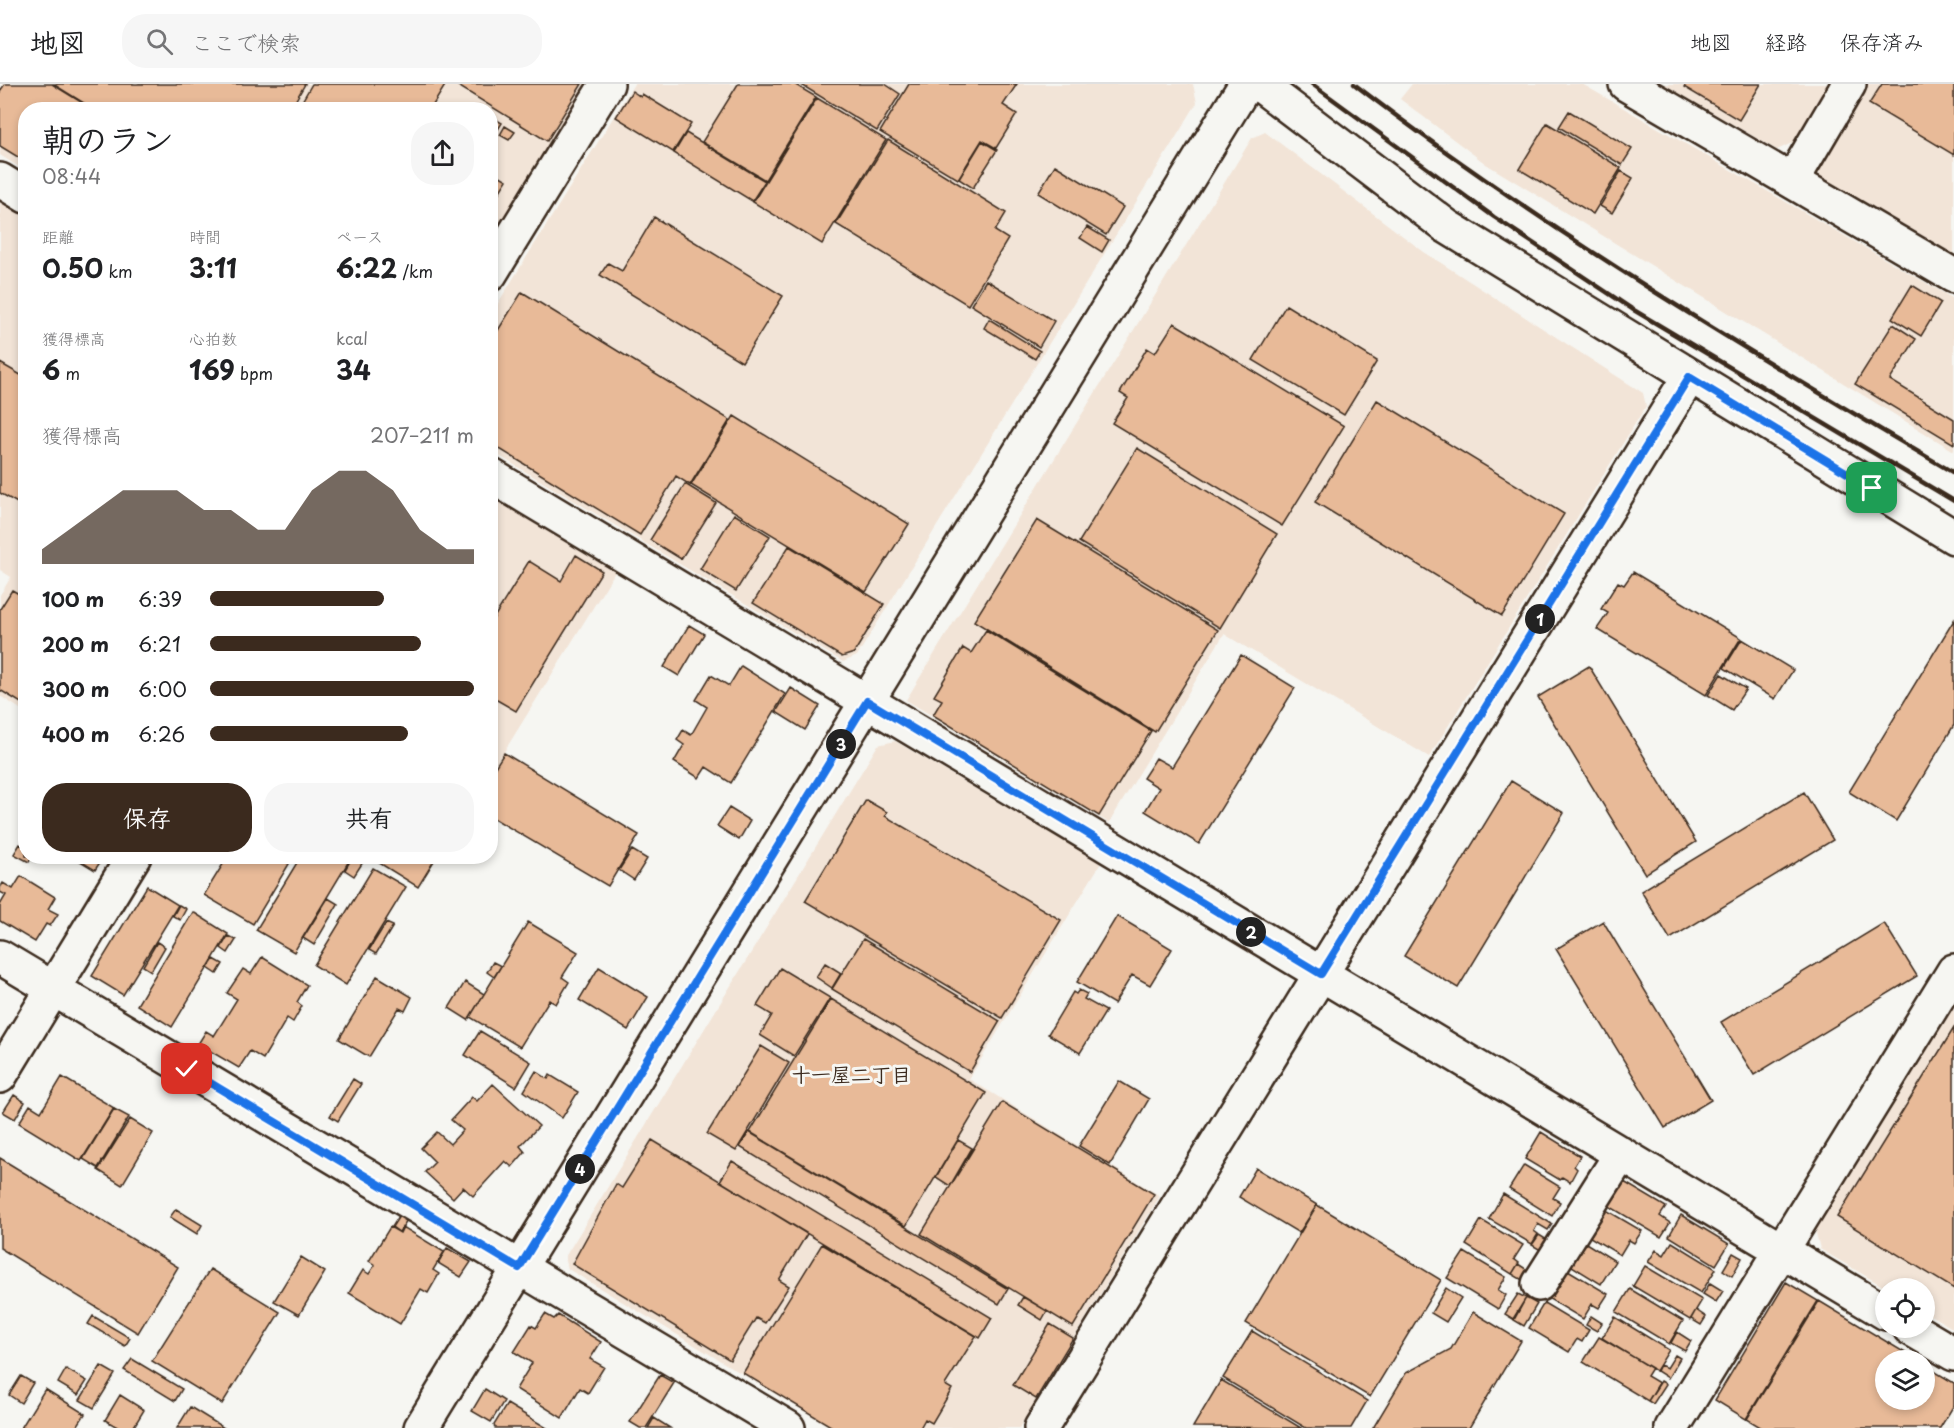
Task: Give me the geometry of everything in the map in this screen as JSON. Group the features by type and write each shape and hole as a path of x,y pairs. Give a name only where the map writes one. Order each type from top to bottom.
{"street":[{"path":"498,261 606,84"},
{"path":"421,1428 1246,84"},
{"path":"1259,84 1446,226 1689,377 1954,537"},
{"path":"1626,84 1954,276"},
{"path":"1792,181 1849,84"},
{"path":"0,180 18,191"},
{"path":"1041,1428 1689,377"},
{"path":"498,480 1875,1306"},
{"path":"0,1076 129,864"},
{"path":"0,957 788,1428"},
{"path":"1672,1428 1954,970"},
{"path":"1539,1284 1621,1154"},
{"path":"1927,1338 1954,1354"}],"shaded area":[{"path":"2,84 587,84 498,230 498,102 18,102 18,167 0,155"},
{"path":"634,84 1193,84 1197,103 857,656 843,662 498,455 498,303"},
{"path":"1412,84 1582,84 1954,299 1954,451 1486,164 1400,99"},
{"path":"1663,84 1830,84 1794,142 1777,150"},
{"path":"1863,84 1954,84 1954,254 1820,176 1816,161"},
{"path":"1265,132 1424,252 1643,393 1646,406 1429,757 1224,634 1109,823 906,700 1252,138"},
{"path":"0,202 18,212 18,708 0,696 0,595 11,577 0,570"},
{"path":"498,501 615,572 498,762"},
{"path":"895,741 1101,863 969,1079 1160,1196 1019,1428 832,1428 568,1269 565,1257 878,745"},
{"path":"1954,1002 1954,1329 1935,1318 1935,1278 1875,1278 1875,1282 1820,1249 1815,1229"}],"building":[{"path":"5,84 52,84 81,102 18,102 18,157 0,146 0,91"},
{"path":"53,84 305,84 295,102 82,102"},
{"path":"312,84 446,84 435,102 302,102"},
{"path":"455,84 582,84 547,141 498,111 498,102 484,102"},
{"path":"738,84 794,84 816,97 765,180 702,142"},
{"path":"800,84 885,84 900,94 877,131"},
{"path":"909,84 1017,84 1003,105 1017,114 996,148 982,140 958,179 880,132"},
{"path":"1686,84 1761,84 1739,120 1684,87"},
{"path":"1882,84 1954,84 1954,155 1869,104"},
{"path":"632,91 641,97 642,94 691,124 673,152 616,117"},
{"path":"817,98 886,140 822,244 753,202"},
{"path":"1569,111 1632,149 1622,165 1559,127"},
{"path":"1547,123 1621,168 1593,214 1519,169"},
{"path":"505,126 515,132 509,140 500,135"},
{"path":"686,133 765,181 752,201 674,153"},
{"path":"888,140 1006,213 995,231 1008,239 968,305 836,224"},
{"path":"982,141 997,150 973,188 959,179"},
{"path":"1055,165 1123,207 1106,235 1038,193"},
{"path":"1621,171 1633,178 1612,213 1600,206"},
{"path":"498,175 507,180 498,194"},
{"path":"654,217 783,296 742,362 600,275 608,263 622,271"},
{"path":"1087,227 1109,240 1102,252 1080,238"},
{"path":"986,280 1054,321 1039,347 971,305"},
{"path":"1912,285 1941,303 1921,336 1892,318"},
{"path":"522,292 730,420 690,485 676,476 640,535 498,448 498,330"},
{"path":"1286,305 1377,361 1344,415 1253,360"},
{"path":"989,319 1040,351 1035,359 984,328"},
{"path":"1174,323 1344,426 1282,526 1112,423 1128,398 1120,393 1147,348 1155,353"},
{"path":"1893,324 1916,339 1890,380 1954,419 1954,444 1855,384"},
{"path":"0,363 18,373 18,503 0,493"},
{"path":"1377,400 1564,514 1502,616 1315,502"},
{"path":"734,416 909,524 866,592 691,485"},
{"path":"1137,448 1277,534 1220,628 1079,542"},
{"path":"685,484 716,503 681,559 650,540"},
{"path":"734,514 770,536 736,591 700,569"},
{"path":"1037,520 1218,630 1155,732 974,621"},
{"path":"789,546 884,604 854,653 842,657 753,603"},
{"path":"576,555 602,571 516,711 498,701 498,611 529,561 561,581"},
{"path":"1633,572 1741,638 1706,695 1597,629 1608,613 1601,609 1618,582 1624,585"},
{"path":"12,590 18,593 18,701 0,690 0,609"},
{"path":"1954,620 1954,725 1896,821 1849,792"},
{"path":"689,625 704,634 679,676 664,667"},
{"path":"986,630 1151,731 1099,816 933,715 942,700 934,696 963,648 971,653"},
{"path":"1742,639 1793,670 1775,699 1724,668"},
{"path":"1241,655 1295,688 1199,844 1145,811 1159,788 1143,778 1156,758 1172,767"},
{"path":"741,666 785,694 731,783 706,767 699,778 674,762 684,745 677,740 683,730 691,735 707,707 696,700 711,675 729,686"},
{"path":"1589,666 1696,842 1645,874 1538,697"},
{"path":"1721,674 1746,689 1732,710 1708,695"},
{"path":"791,688 820,706 805,730 776,712"},
{"path":"504,753 639,835 608,886 498,821 498,762"},
{"path":"1511,781 1564,813 1458,988 1404,956"},
{"path":"1804,792 1833,840 1670,939 1641,891"},
{"path":"866,800 887,812 885,816 1061,920 1002,1018 805,901"},
{"path":"729,808 750,821 739,840 717,826"},
{"path":"632,850 647,859 634,880 619,870"},
{"path":"85,864 99,864 95,870"},
{"path":"223,864 289,864 253,924 204,895"},
{"path":"296,864 347,864 294,952 256,930"},
{"path":"348,864 362,864 354,876 345,870"},
{"path":"381,864 432,864 418,887"},
{"path":"373,868 406,887 346,985 314,965"},
{"path":"21,876 55,897 48,909 58,914 50,926 46,924 35,942 0,921 0,905 6,895 0,892 0,888 3,883 13,889"},
{"path":"147,886 178,905 123,995 92,976"},
{"path":"328,898 338,904 314,945 303,938"},
{"path":"179,905 186,909 180,920 173,916"},
{"path":"193,912 228,934 172,1027 137,1005"},
{"path":"1117,916 1172,949 1150,985 1132,975 1114,1004 1077,982"},
{"path":"1603,921 1711,1100 1665,1128 1556,949"},
{"path":"528,922 578,952 562,977 569,982 556,1004 549,1000 520,1047 470,1017"},
{"path":"386,923 393,926 376,954 369,950"},
{"path":"1884,923 1917,976 1754,1075 1721,1022"},
{"path":"228,936 236,940 228,953 221,948"},
{"path":"863,939 1000,1021 970,1072 832,989"},
{"path":"157,942 165,947 151,971 143,966"},
{"path":"262,957 307,985 297,1002 302,1006 293,1022 287,1018 263,1059 250,1051 239,1068 198,1044 206,1031 214,1036 237,999 227,993 243,969 251,974"},
{"path":"214,959 223,964 217,974 208,968"},
{"path":"493,962 501,966 494,977 487,972"},
{"path":"825,963 841,973 832,988 816,977"},
{"path":"599,967 648,997 628,1030 579,1000"},
{"path":"780,968 830,998 794,1056 760,1035 772,1015 757,1006"},
{"path":"377,976 412,997 405,1011 399,1008 369,1057 339,1039"},
{"path":"465,982 484,994 468,1020 449,1008"},
{"path":"1079,990 1087,994 1084,999 1106,1011 1080,1053 1048,1034 1073,992 1076,994"},
{"path":"831,999 986,1093 906,1226 750,1132"},
{"path":"1954,1028 1954,1289 1837,1217"},
{"path":"480,1031 531,1062 516,1087 465,1055"},
{"path":"761,1046 789,1063 736,1151 707,1134"},
{"path":"536,1071 548,1079 550,1075 578,1092 562,1118 524,1091"},
{"path":"62,1077 114,1108 81,1161 19,1123 30,1105 41,1112"},
{"path":"353,1079 361,1084 338,1121 330,1116"},
{"path":"1119,1081 1149,1099 1110,1165 1079,1146"},
{"path":"493,1084 539,1126 520,1146 525,1152 512,1167 505,1161 473,1196 463,1187 453,1198 425,1172 435,1162 421,1148 437,1132 450,1144 463,1130 451,1120 472,1097 477,1101"},
{"path":"14,1095 25,1102 15,1119 3,1112"},
{"path":"1002,1102 1154,1194 1073,1327 921,1234"},
{"path":"114,1109 129,1117 98,1168 83,1159"},
{"path":"130,1119 153,1133 122,1185 98,1170"},
{"path":"749,1132 1008,1289 999,1304 740,1147"},
{"path":"1541,1132 1580,1156 1574,1166 1577,1169 1570,1182 1562,1177 1560,1180 1525,1159"},
{"path":"652,1140 807,1234 779,1280 789,1286 765,1323 756,1318 730,1360 572,1264 616,1184 622,1188"},
{"path":"958,1140 972,1148 950,1186 936,1177"},
{"path":"0,1158 178,1267 138,1333 0,1248"},
{"path":"732,1161 992,1318 980,1338 720,1181"},
{"path":"1524,1165 1560,1187 1553,1198 1560,1202 1552,1216 1509,1189"},
{"path":"1256,1168 1317,1205 1299,1233 1239,1197"},
{"path":"1624,1182 1666,1207 1660,1216 1670,1223 1661,1237 1609,1206"},
{"path":"1503,1194 1552,1224 1548,1230 1538,1224 1534,1231 1538,1234 1532,1244 1489,1219"},
{"path":"1317,1205 1441,1280 1370,1397 1246,1323"},
{"path":"1601,1207 1642,1231 1634,1243 1629,1240 1620,1255 1585,1234"},
{"path":"176,1209 202,1225 197,1234 170,1217"},
{"path":"1681,1215 1729,1244 1716,1265 1669,1236"},
{"path":"399,1216 407,1220 399,1232 392,1227"},
{"path":"1481,1220 1523,1245 1514,1259 1519,1263 1512,1274 1466,1245"},
{"path":"390,1227 400,1233 403,1227 444,1252 433,1270 439,1274 428,1293 421,1289 400,1324 349,1293 363,1270 369,1274 375,1265 369,1261"},
{"path":"1539,1235 1552,1243 1546,1253 1532,1245"},
{"path":"1581,1240 1615,1261 1601,1284 1567,1263"},
{"path":"1672,1242 1716,1269 1701,1293 1648,1262 1656,1250 1664,1255"},
{"path":"822,1244 976,1336 945,1385 952,1389 932,1423 925,1419 920,1428 834,1428 743,1373"},
{"path":"447,1248 471,1262 461,1277 438,1263"},
{"path":"1464,1252 1506,1277 1498,1290 1506,1295 1498,1309 1447,1278"},
{"path":"1733,1253 1742,1258 1732,1276 1723,1270"},
{"path":"301,1257 325,1272 299,1315 274,1301"},
{"path":"1518,1264 1529,1271 1524,1281 1512,1274"},
{"path":"1645,1266 1702,1300 1690,1320 1633,1286"},
{"path":"1563,1267 1608,1294 1599,1308 1592,1304 1583,1319 1546,1297"},
{"path":"210,1269 280,1312 222,1404 152,1361"},
{"path":"1786,1282 1818,1301 1746,1419 1715,1400"},
{"path":"1710,1283 1723,1291 1716,1302 1703,1294"},
{"path":"1446,1288 1461,1298 1446,1322 1431,1313"},
{"path":"1630,1289 1683,1321 1669,1344 1616,1312"},
{"path":"1518,1294 1526,1298 1513,1319 1505,1314"},
{"path":"1023,1297 1047,1311 1042,1320 1018,1305"},
{"path":"1526,1298 1537,1304 1524,1326 1514,1320"},
{"path":"1819,1301 1875,1335 1875,1338 1880,1338 1900,1350 1875,1350 1875,1410 1935,1410 1935,1372 1954,1383 1954,1405 1940,1428 1762,1428 1747,1419"},
{"path":"1544,1303 1589,1330 1582,1342 1577,1339 1569,1352 1529,1328"},
{"path":"1696,1310 1706,1317 1701,1325 1691,1319"},
{"path":"1473,1312 1521,1341 1469,1428 1373,1428 1406,1373 1451,1349"},
{"path":"545,1314 554,1319 558,1315 601,1342 590,1359 604,1367 588,1393 580,1388 562,1418 516,1389 532,1363 514,1352 531,1325 536,1328"},
{"path":"93,1316 130,1338 125,1346 88,1324"},
{"path":"1591,1316 1602,1323 1597,1331 1586,1325"},
{"path":"1615,1317 1669,1350 1656,1371 1602,1338"},
{"path":"1050,1324 1073,1338 1036,1399 1013,1385"},
{"path":"1252,1331 1367,1401 1351,1428 1306,1428 1223,1378"},
{"path":"1677,1332 1691,1341 1685,1351 1671,1343"},
{"path":"1599,1337 1652,1368 1647,1376 1659,1383 1648,1401 1583,1362"},
{"path":"1675,1355 1680,1358 1668,1378 1657,1371 1660,1365 1667,1368"},
{"path":"132,1359 182,1389 175,1401 124,1370"},
{"path":"101,1366 115,1374 94,1408 80,1400"},
{"path":"66,1369 87,1381 78,1395 58,1383"},
{"path":"660,1375 674,1383 646,1428 640,1428 630,1422"},
{"path":"21,1376 33,1383 21,1403 9,1395"},
{"path":"1221,1380 1301,1428 1193,1427"},
{"path":"1661,1381 1666,1384 1653,1404 1648,1401"},
{"path":"45,1389 85,1414 76,1428 21,1428"},
{"path":"485,1389 504,1401 491,1422 472,1411"},
{"path":"120,1395 144,1410 133,1428 119,1428 105,1420"},
{"path":"507,1404 547,1428 495,1428 494,1425"},
{"path":"190,1407 224,1428 177,1428"},
{"path":"654,1418 670,1428 648,1428"}],"railway":[{"path":"1312,84 1494,217 1632,309 1954,501"},
{"path":"1354,84 1499,189 1648,288 1800,382 1954,473"}],"district":[{"name":"十一屋二丁目","path":"851,1075"}],"route":[{"path":"187,1069 519,1268 867,701 1321,974 1689,377 1872,488"}]}
